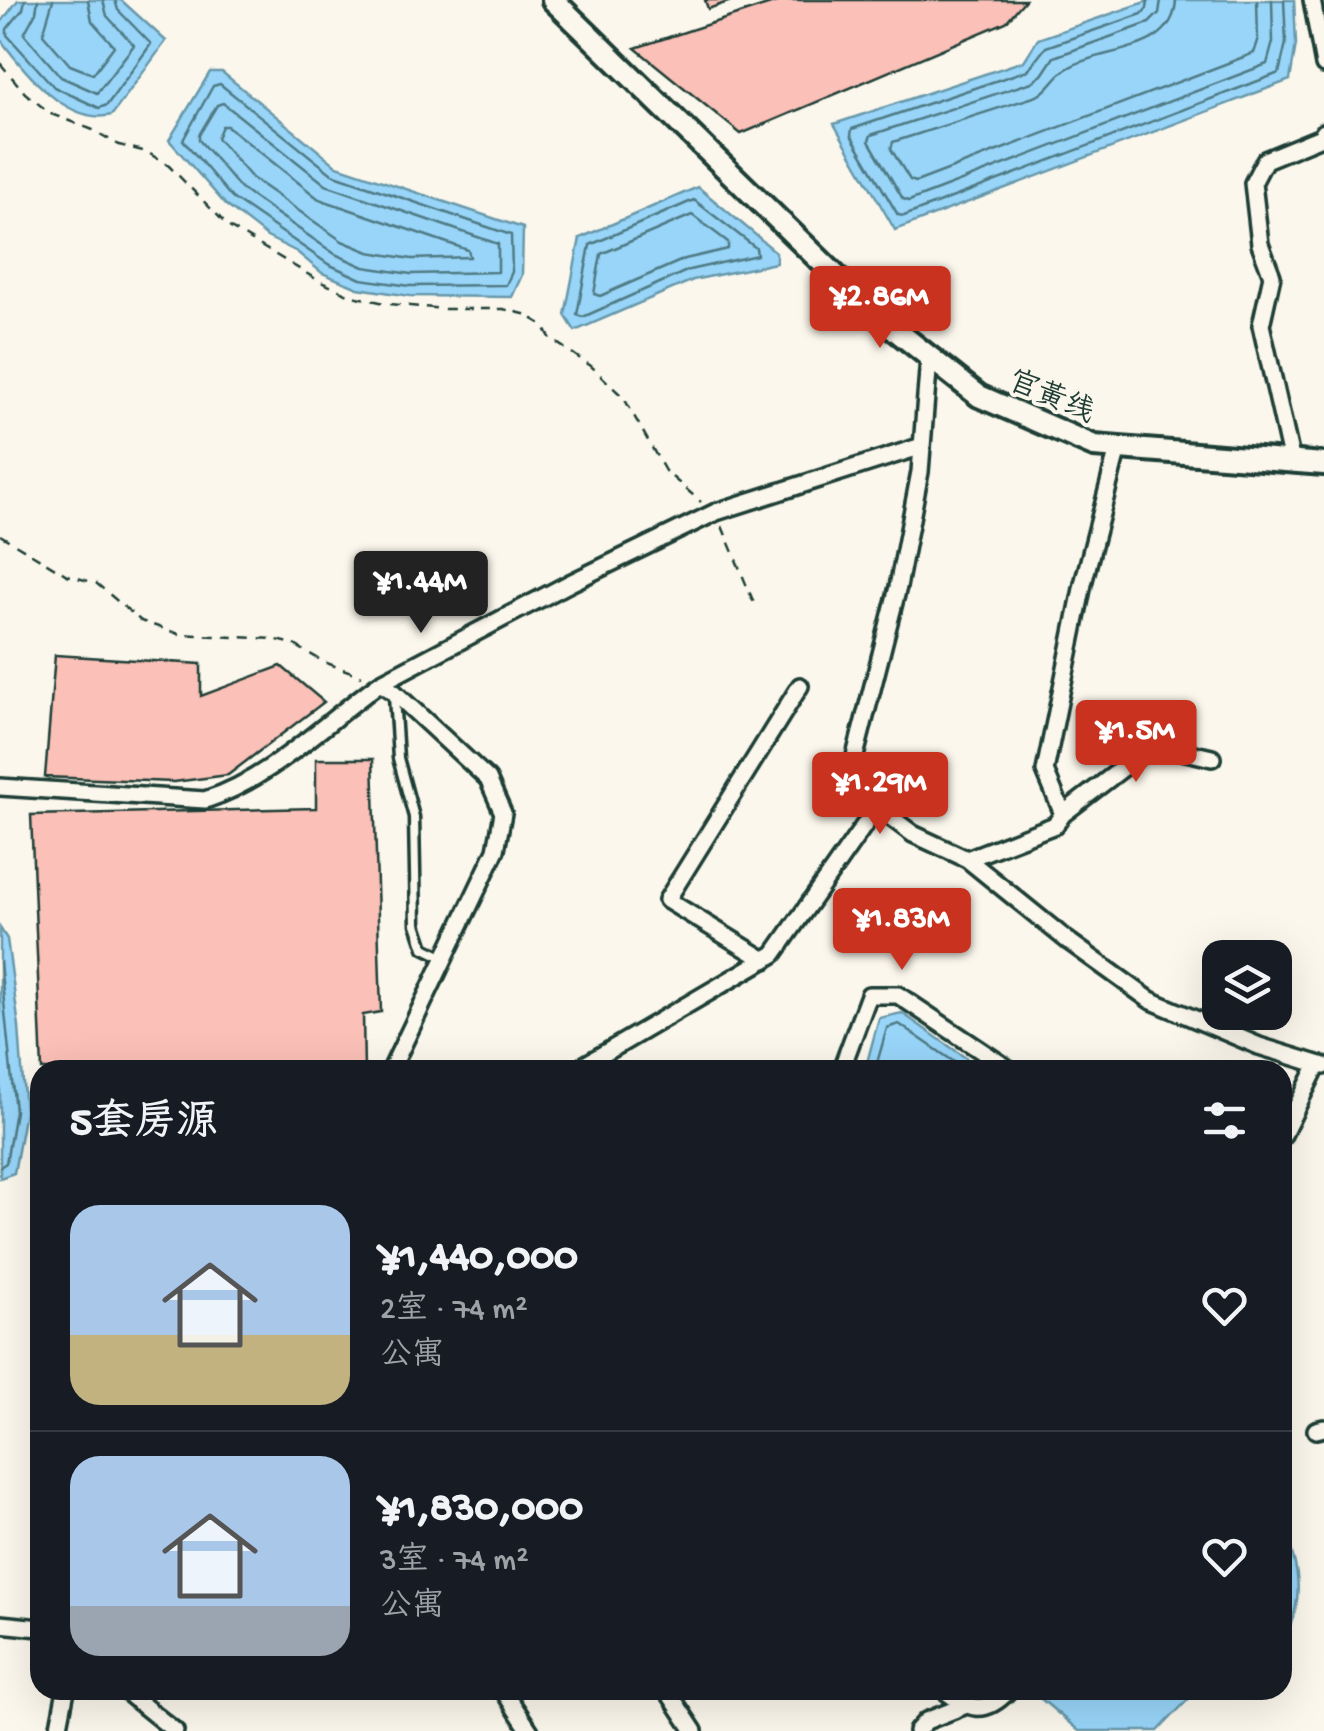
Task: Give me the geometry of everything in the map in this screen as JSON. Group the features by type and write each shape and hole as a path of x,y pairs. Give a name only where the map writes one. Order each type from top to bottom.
{"street":[{"name":"官黄线","path":"552,0 874,314 979,396 1094,446 1324,464"},
{"path":"1312,0 1324,65"},
{"path":"1292,462 1261,325 1272,276 1260,244 1253,183 1265,160 1321,137 1324,132"},
{"path":"930,358 922,446 898,588 854,760 861,795 914,834 966,859 1066,940 1150,1000 1259,1046 1321,1065 1292,1119"},
{"path":"0,786 205,800 228,792 387,687 570,583 716,512 922,446"},
{"path":"1063,814 1045,771 1083,584 1118,448"},
{"path":"765,960 667,900 800,686"},
{"path":"387,687 488,779 503,812 496,850 396,1060"},
{"path":"966,859 1055,825 1063,814 1142,754 1173,749 1212,758"},
{"path":"593,1060 774,954 877,807"},
{"path":"844,1060 868,995 898,995 995,1060"},
{"path":"0,1624 30,1627"},
{"path":"58,1731 64,1700"},
{"path":"136,1700 175,1731"},
{"path":"510,1700 530,1731"},
{"path":"674,1700 694,1731"},
{"path":"956,1700 964,1706"},
{"path":"917,1731 926,1721 964,1706 984,1707 1000,1700"}],"lane":[{"path":"387,687 398,758 414,818 416,924 424,948 445,958"}],"path":[{"path":"0,63 25,93 52,114 119,145 147,152 169,166 229,226 321,282 371,300 444,309 503,309 524,314 543,325 551,339 591,366 624,398 665,471 716,512 756,608"},
{"path":"0,535 67,575 96,583 141,621 180,634 273,639 294,644 324,662 387,687"}],"water":[{"path":"18,0 121,0 166,41 112,115 79,112 48,93 0,39 0,24"},
{"path":"1151,0 1294,0 1296,44 1290,80 895,230 834,124 1024,61 1038,39"},
{"path":"210,72 222,72 337,166 523,228 522,275 512,297 410,296 358,288 322,273 297,252 267,237 226,205 169,140"},
{"path":"698,187 776,252 776,263 693,280 575,331 565,315 580,238"},
{"path":"0,928 7,939 19,1027 25,1112 14,1173 0,1178"},
{"path":"902,1013 969,1060 868,1060 879,1018"},
{"path":"1292,1554 1298,1587 1292,1621"},
{"path":"1042,1700 1187,1700 1158,1731 1079,1731"}],"building":[{"path":"705,0 734,0 708,9"},
{"path":"783,0 1025,0 1006,22 741,134 635,48"},
{"path":"55,655 201,664 201,696 281,666 324,702 228,775 174,782 45,777"},
{"path":"316,759 373,759 381,1012 363,1015 364,1060 42,1060 31,815 316,808"}]}
